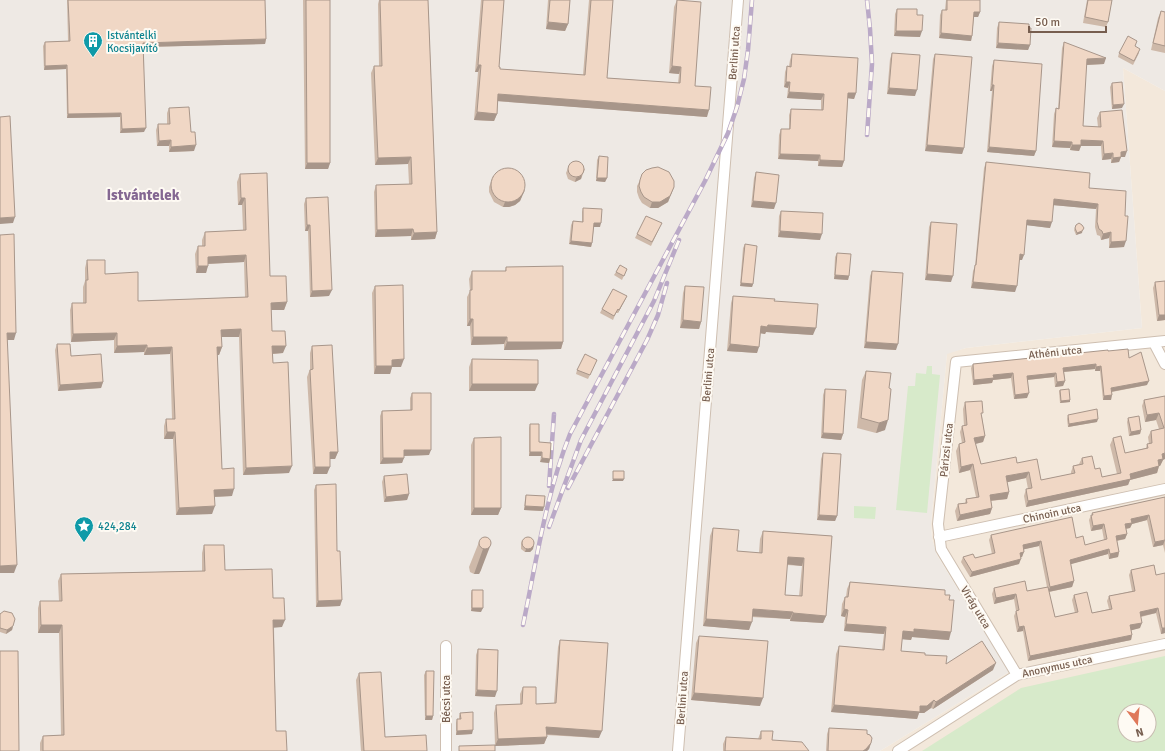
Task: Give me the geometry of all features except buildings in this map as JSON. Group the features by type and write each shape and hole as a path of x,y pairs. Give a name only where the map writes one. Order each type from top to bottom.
{"street":[{"name":"Berlini utca","path":"678,751 738,0"},
{"name":"Athéni utca","path":"956,362 1165,341"},
{"path":"1154,343 1165,364"},
{"name":"Párizsi utca","path":"939,538 938,524 956,362"},
{"name":"Chinoin utca","path":"939,538 1165,488"},
{"name":"Virág utca","path":"939,538 941,549 1017,675"},
{"name":"Anonymus utca","path":"898,751 1017,675 1165,644"},
{"name":"Bécsi utca","path":"446,646 446,751"}],"shaded area":[{"path":"0,0 1165,0 1165,91 1123,68 1142,328 966,348 947,354 931,524 932,539 937,555 1009,672 880,751 0,751"},
{"path":"1123,68 1165,91 1165,751 880,751 1009,672 937,555 932,539 931,524 947,353 966,348 1142,328"}],"green space":[{"path":"927,366 932,366 932,374 940,375 927,513 896,510 908,386 915,386 916,373 926,374"},
{"path":"854,506 876,507 875,519 854,518"},
{"path":"1165,656 1165,751 922,751 1021,688"}],"railway":[{"path":"523,625 548,504 554,480 570,434 705,181 728,133 737,107 744,79 752,0"},
{"path":"867,0 872,64 867,135"},
{"path":"549,527 581,440 654,301 679,240"},
{"path":"568,488 647,340 658,315 667,283"},
{"path":"549,486 554,414"}],"place":[{"name":"Istvántelki Kocsijavító","path":"93,58"},
{"name":"424,284","path":"84,543"}],"district":[{"name":"Istvántelek","path":"143,195"}]}
